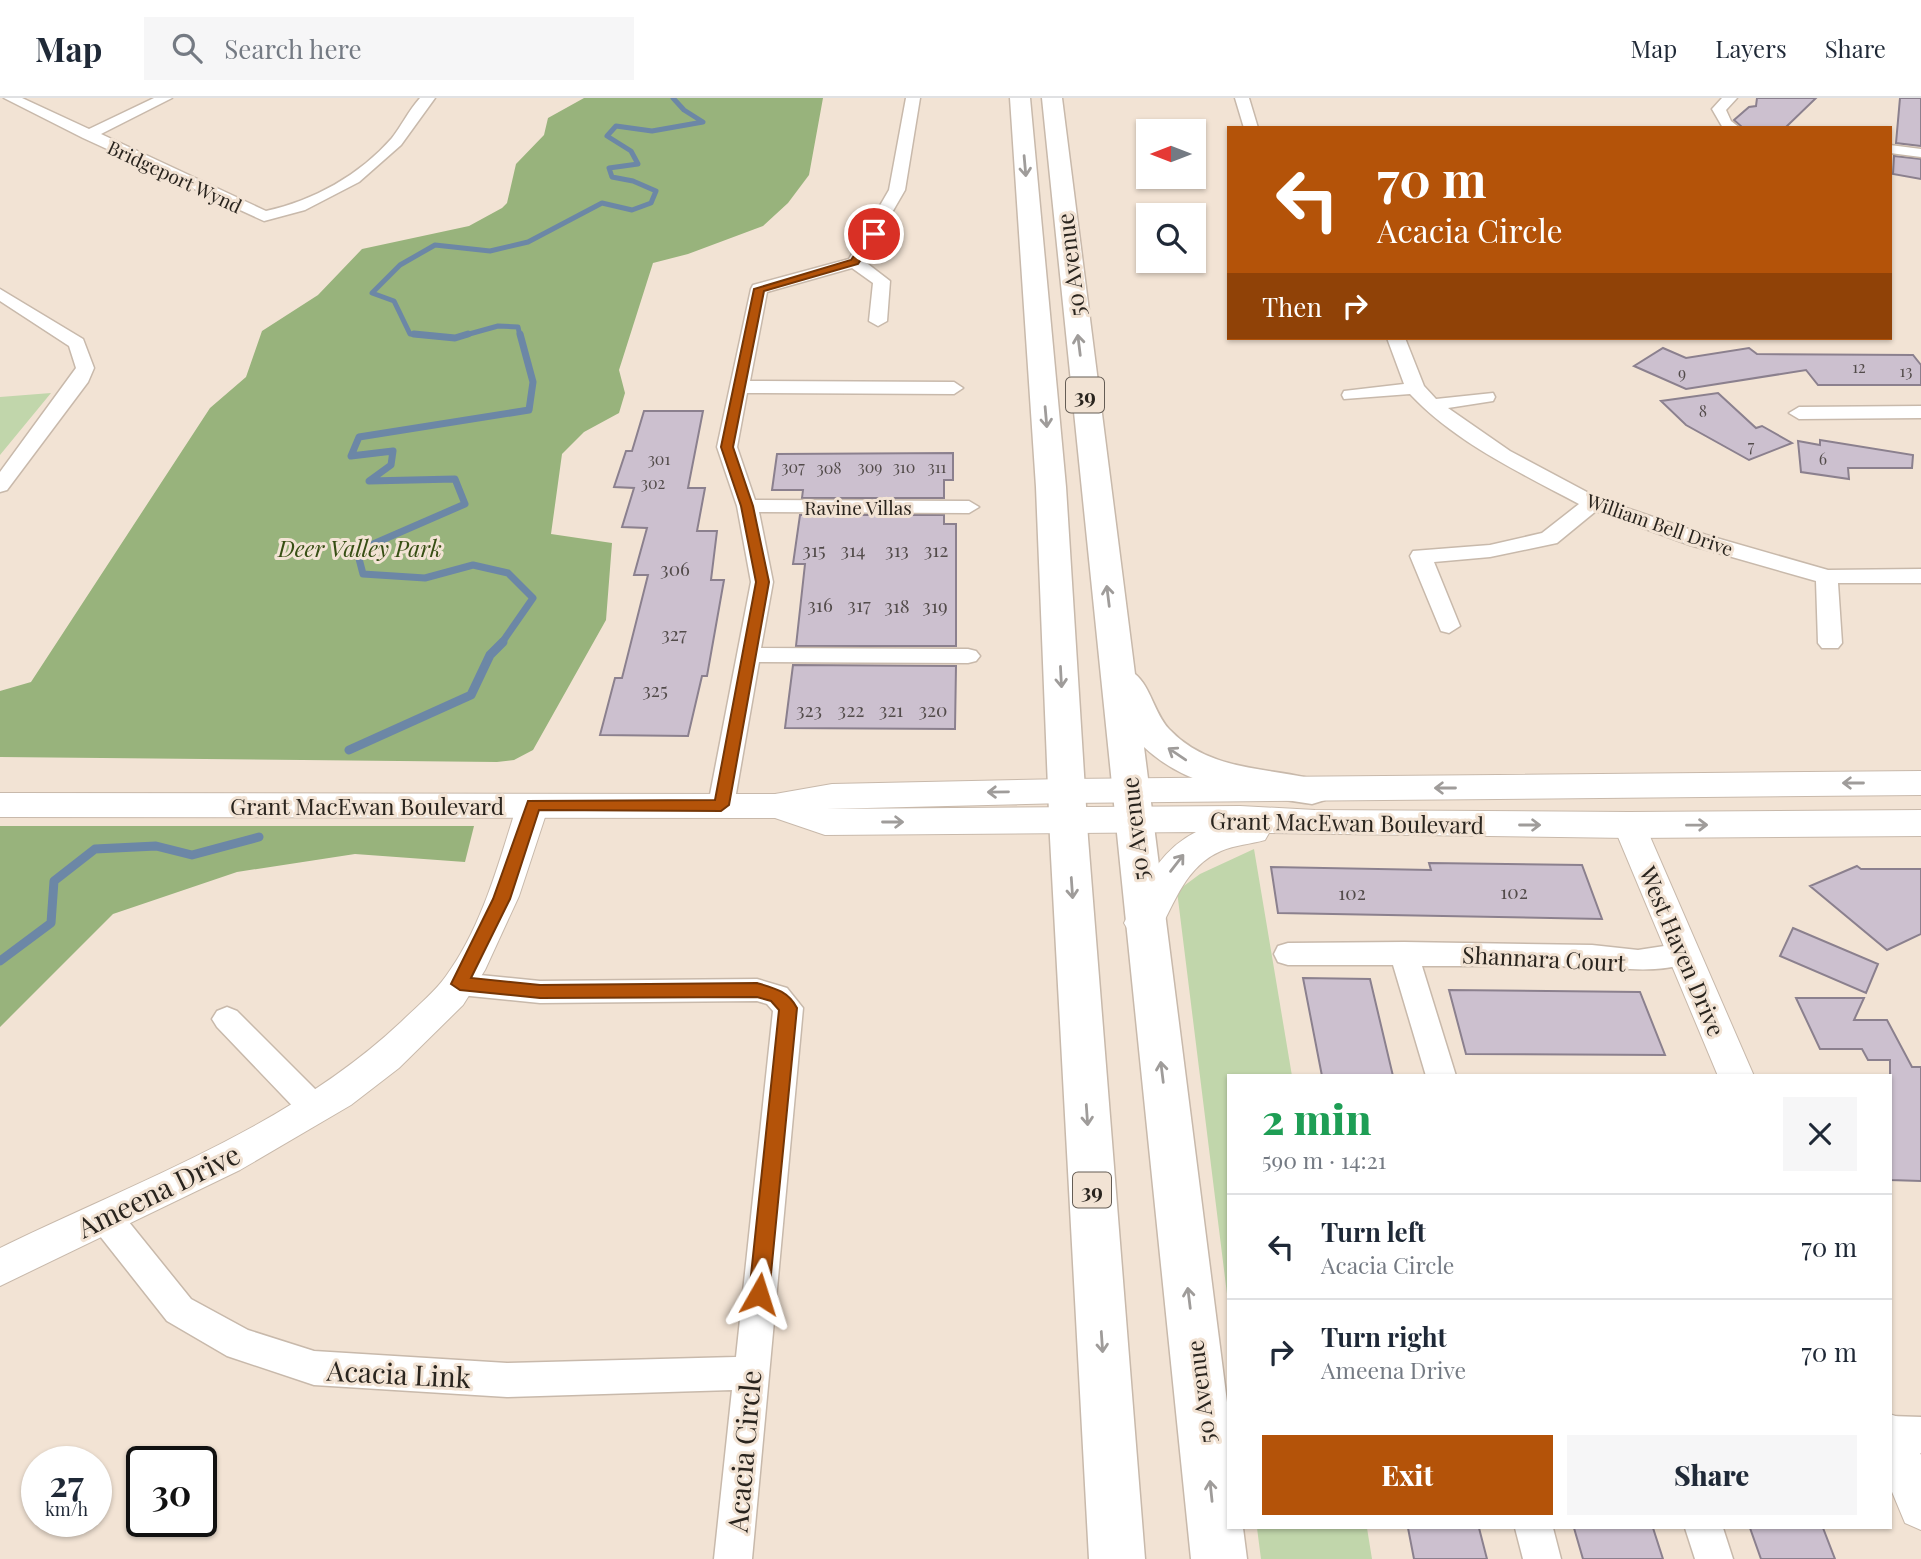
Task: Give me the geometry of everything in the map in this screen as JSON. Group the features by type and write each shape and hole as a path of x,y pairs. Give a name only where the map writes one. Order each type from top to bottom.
{"main road":[{"name":"50 Avenue","path":"1020,98 1051,486 1068,806 1117,1559"},
{"name":"50 Avenue","path":"1052,98 1144,923 1219,1559"},
{"path":"1116,663 1147,724 1171,751 1203,770 1313,807"},
{"name":"Grant MacEwan Boulevard","path":"0,805 775,806 825,822 1068,806 1131,805 1240,819 1313,807 1921,783"},
{"name":"Grant MacEwan Boulevard","path":"1313,807 1629,825 1921,823"},
{"path":"1144,923 1168,874 1191,849 1313,807"}],"street":[{"name":"Bridgeport Wynd","path":"11,98 264,216 287,212 360,176 395,144 428,98"},
{"name":"Bridgeport Wynd","path":"88,135 165,98"},
{"path":"721,805 762,582 747,506 727,447 759,289 855,262 897,190 913,98"},
{"path":"1242,98 1250,126"},
{"path":"1730,98 1719,109 1725,123 1730,126"},
{"path":"1892,149 1921,153"},
{"path":"855,262 882,281 878,321"},
{"path":"0,294 77,343 85,368 81,378 0,486"},
{"name":"William Bell Drive","path":"1397,340 1415,388 1431,405 1503,454 1593,503 1699,540 1827,577 1921,576"},
{"path":"740,387 954,388"},
{"path":"1351,395 1415,388"},
{"path":"1431,405 1486,397"},
{"path":"1799,413 1921,412"},
{"path":"1448,626 1421,556 1490,551 1549,538 1593,503"},
{"name":"Ravine Villas","path":"747,506 969,507"},
{"path":"1827,577 1830,643"},
{"path":"750,655 968,656"},
{"name":"Ameena Drive","path":"0,1268 244,1148 315,1108 387,1058 460,984 502,899 533,805"},
{"name":"West Haven Drive","path":"1629,825 1735,1074"},
{"path":"1404,953 1440,1074"},
{"name":"Shannara Court","path":"1288,954 1592,956 1629,963 1653,962 1684,954"},
{"name":"Acacia Circle","path":"460,984 540,992 757,990 777,996 788,1008 733,1559"},
{"path":"227,1019 315,1108"},
{"name":"Acacia Link","path":"104,1216 180,1310 239,1344 314,1368 508,1380 751,1373"},
{"path":"1892,1435 1921,1435"},
{"path":"1892,1440 1921,1507"},
{"path":"1534,1529 1542,1559"},
{"path":"1704,1529 1714,1559"}],"green space":[{"name":"Deer Valley Park","path":"584,98 823,98 809,175 788,203 763,226 688,254 653,263 619,370 625,393 619,413 584,432 562,454 551,534 612,543 606,620 533,750 514,760 497,762 0,757 0,691 31,682 210,408 246,377 262,331 318,295 362,249 469,226 502,208 507,203 516,164 544,135 548,118"},
{"path":"51,393 0,455 0,397"},
{"path":"0,826 474,826 465,862 355,854 237,872 113,914 0,1027"},
{"path":"1254,849 1292,1074 1227,1074 1227,1294 1177,891 1200,874"},
{"path":"1257,1529 1367,1529 1372,1559 1261,1559"}],"building":[{"path":"1757,98 1816,98 1787,126 1741,126 1734,120 1749,107 1756,106"},
{"path":"1900,98 1921,98 1921,146 1896,143"},
{"path":"1894,156 1921,159 1921,179 1893,174"},
{"path":"1663,348 1686,358 1749,348 1757,354 1913,355 1921,365 1921,385 1818,385 1806,370 1686,389 1634,366"},
{"path":"1718,393 1756,428 1762,426 1792,443 1749,460 1686,425 1661,401"},
{"path":"644,411 703,411 688,488 705,488 697,531 717,531 711,580 724,580 707,676 702,676 688,736 600,735 615,678 622,678 648,575 634,575 647,528 622,527 634,488 614,487 626,451 632,451"},
{"path":"1820,440 1913,455 1912,468 1848,468 1849,479 1801,472 1798,441 1820,445"},
{"path":"953,453 953,480 944,480 944,498 802,498 803,490 772,490 777,454"},
{"path":"800,515 944,515 944,524 956,524 956,646 796,646 805,564 793,564"},
{"path":"793,665 956,666 955,729 785,728"},
{"path":"1429,863 1582,865 1602,919 1278,913 1271,867 1431,870"},
{"path":"1857,866 1861,869 1921,869 1921,934 1887,950 1810,886"},
{"path":"1793,928 1878,964 1866,993 1780,956"},
{"path":"1303,978 1370,979 1393,1074 1322,1074"},
{"path":"1449,990 1640,992 1665,1055 1466,1054"},
{"path":"1796,998 1864,998 1854,1020 1887,1020 1912,1067 1921,1067 1921,1181 1892,1180 1890,1060 1868,1060 1862,1049 1820,1049"},
{"path":"1408,1529 1479,1529 1487,1559 1414,1559"},
{"path":"1574,1529 1653,1529 1663,1559 1583,1559"},
{"path":"1750,1529 1823,1529 1835,1559 1761,1559"}],"waterway":[{"path":"433,336 410,334 394,301 372,293 400,265 435,245 490,251 528,242 602,203 632,210 651,203 656,191 633,181 612,177 609,168 638,164 631,151 607,136 616,126 652,131 703,122 684,110 673,98"},
{"path":"462,336 498,326 518,327 520,336"},
{"path":"414,334 455,338 468,334"},
{"path":"501,644 533,598 508,573 473,565 425,578 363,574 357,551 465,504 455,479 369,481 391,465 393,451 351,456 359,437 529,410 533,382 520,334"},
{"path":"349,750 471,695 490,655 501,644"},
{"path":"0,961 51,923 54,881 95,849 156,846 192,855 259,837"}],"route":[{"path":"759,1294 788,1008 777,996 757,990 540,992 460,984 502,899 533,805 721,805 762,582 747,506 728,458 727,447 759,289 855,262 874,234"}]}
